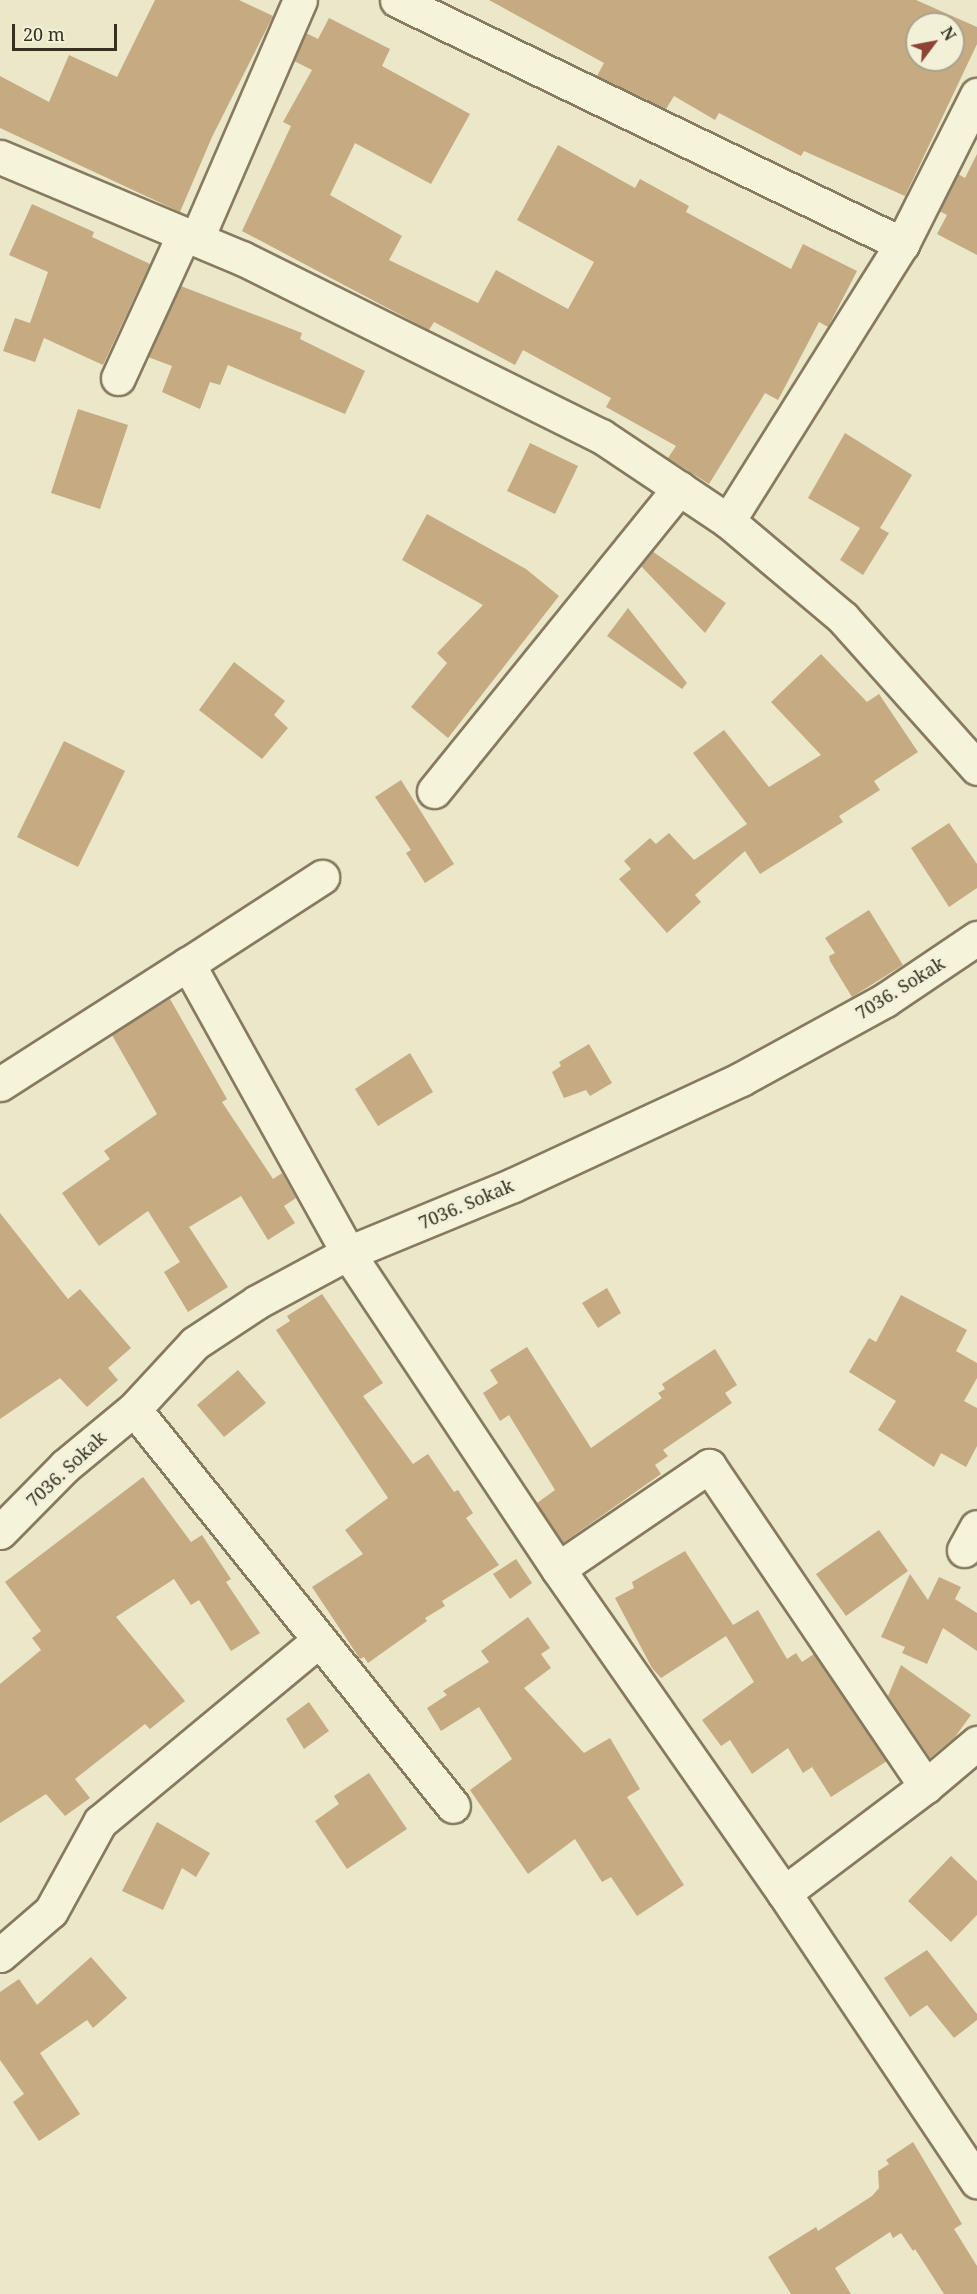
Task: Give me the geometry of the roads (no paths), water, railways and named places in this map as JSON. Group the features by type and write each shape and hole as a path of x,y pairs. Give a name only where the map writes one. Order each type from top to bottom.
{"street":[{"path":"118,378 190,236 300,0"},
{"path":"397,0 902,244"},
{"path":"728,521 902,244 977,95"},
{"path":"0,157 190,236 601,436 728,521 843,618 977,768"},
{"path":"434,791 679,488"},
{"path":"0,1084 322,877"},
{"name":"7036. Sokak","path":"0,1532 65,1466 134,1409 195,1343 257,1302 348,1253 513,1185 741,1079 885,1000 977,938"},
{"path":"188,964 348,1253 558,1569 784,1893 977,2181"},
{"path":"134,1409 453,1806"},
{"path":"558,1569 709,1466 926,1786"},
{"path":"0,1955 51,1911 100,1822 320,1640"},
{"path":"784,1893 926,1786 977,1743"}]}
